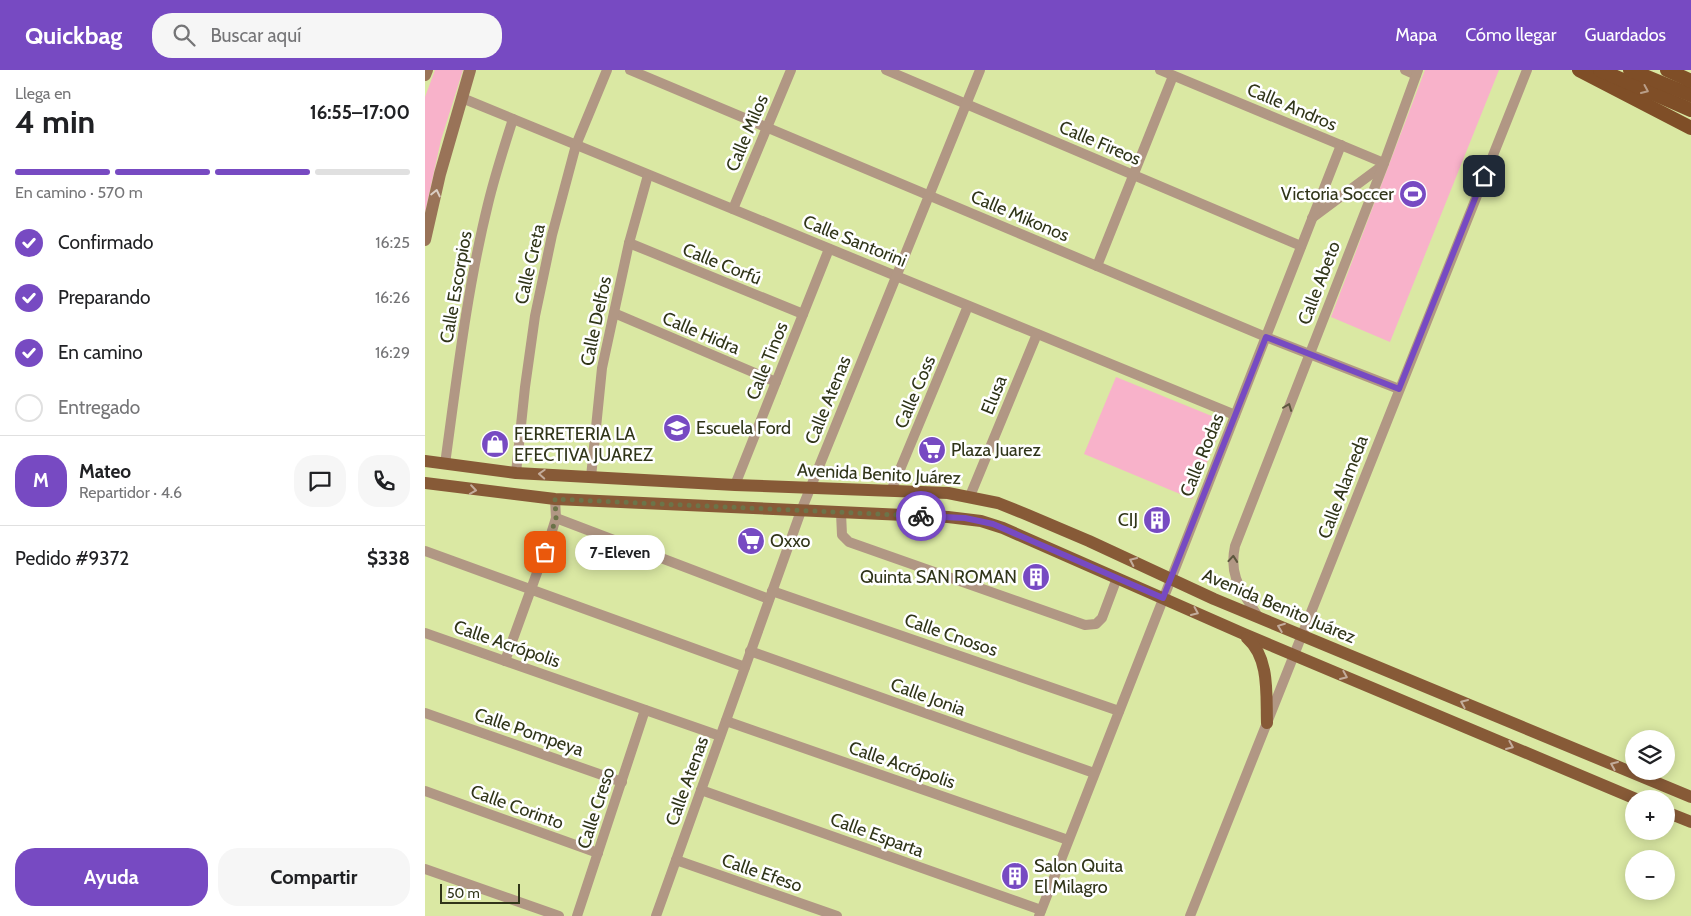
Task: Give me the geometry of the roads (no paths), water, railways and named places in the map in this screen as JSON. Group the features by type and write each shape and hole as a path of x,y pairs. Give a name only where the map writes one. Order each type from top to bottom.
{"highway":[{"path":"1579,70 1691,128"},
{"path":"1600,70 1691,110"},
{"path":"1630,70 1691,95"},
{"path":"1667,70 1691,80"}],"main road":[{"path":"425,75 427,70"},
{"path":"425,240 440,174 471,70"},
{"name":"Avenida Benito Juárez","path":"425,461 516,473 735,485 948,493 969,496 1023,513 1259,618 1691,797"},
{"path":"425,483 555,499 948,517 981,521 1003,528 1294,656 1625,794"},
{"path":"1244,634 1255,644 1260,653 1264,670 1267,723"},
{"path":"1675,816 1691,822"}],"street":[{"name":"Calle Creta","path":"516,473 535,316 552,235 576,145 607,70"},
{"name":"Calle Mikonos","path":"630,70 1266,337 1399,389"},
{"name":"Calle Milos","path":"733,209 791,70"},
{"name":"Calle Fireos","path":"886,70 1301,246"},
{"name":"Calle Atenas","path":"656,916 801,511 979,70"},
{"name":"Calle Andros","path":"1160,70 1383,164"},
{"path":"1405,70 1417,72"},
{"name":"Calle Alameda","path":"1190,916 1527,70"},
{"name":"Calle Abeto","path":"1259,618 1235,579 1232,558 1235,546 1417,72"},
{"path":"1097,266 1173,76"},
{"name":"Calle Santorini","path":"462,98 1235,415"},
{"name":"Calle Escorpios","path":"445,464 471,286 488,204 513,119"},
{"name":"Calle Rodas","path":"1040,913 1341,145"},
{"path":"1312,218 1383,164"},
{"name":"Calle Delfos","path":"591,477 602,368 629,243 648,174"},
{"name":"Calle Corfú","path":"629,243 803,314"},
{"name":"Calle Tinos","path":"735,485 829,248"},
{"name":"Calle Coss","path":"891,491 968,306"},
{"name":"Calle Hidra","path":"614,313 776,382"},
{"name":"Elusa","path":"969,496 1037,334"},
{"path":"505,661 556,518 555,499"},
{"path":"841,513 843,535 845,540 849,542 1085,625 1096,624 1102,618 1117,578"},
{"name":"Calle Cnosos","path":"556,518 770,595 1119,711"},
{"path":"425,550 745,667"},
{"name":"Calle Acrópolis","path":"425,632 720,736"},
{"name":"Calle Jonia","path":"750,651 1094,773"},
{"name":"Calle Creso","path":"577,916 645,710"},
{"name":"Calle Pompeya","path":"425,712 622,782"},
{"name":"Calle Acrópolis","path":"726,721 1068,840"},
{"name":"Calle Esparta","path":"701,790 1040,913"},
{"name":"Calle Corinto","path":"425,791 598,853"},
{"name":"Calle Efeso","path":"676,860 837,916"},
{"path":"425,868 559,916"}],"place":[{"name":"Victoria Soccer","path":"1413,194"},
{"name":"Escuela Ford","path":"677,428"},
{"name":"FERRETERIA LA EFECTIVA JUAREZ","path":"495,444"},
{"name":"Plaza Juarez","path":"932,450"},
{"name":"CIJ","path":"1157,520"},
{"name":"Oxxo","path":"751,541"},
{"name":"7-Eleven","path":"545,552"},
{"name":"Quinta SAN ROMAN","path":"1036,577"},
{"name":"Salon Quita El Milagro","path":"1015,876"}]}
